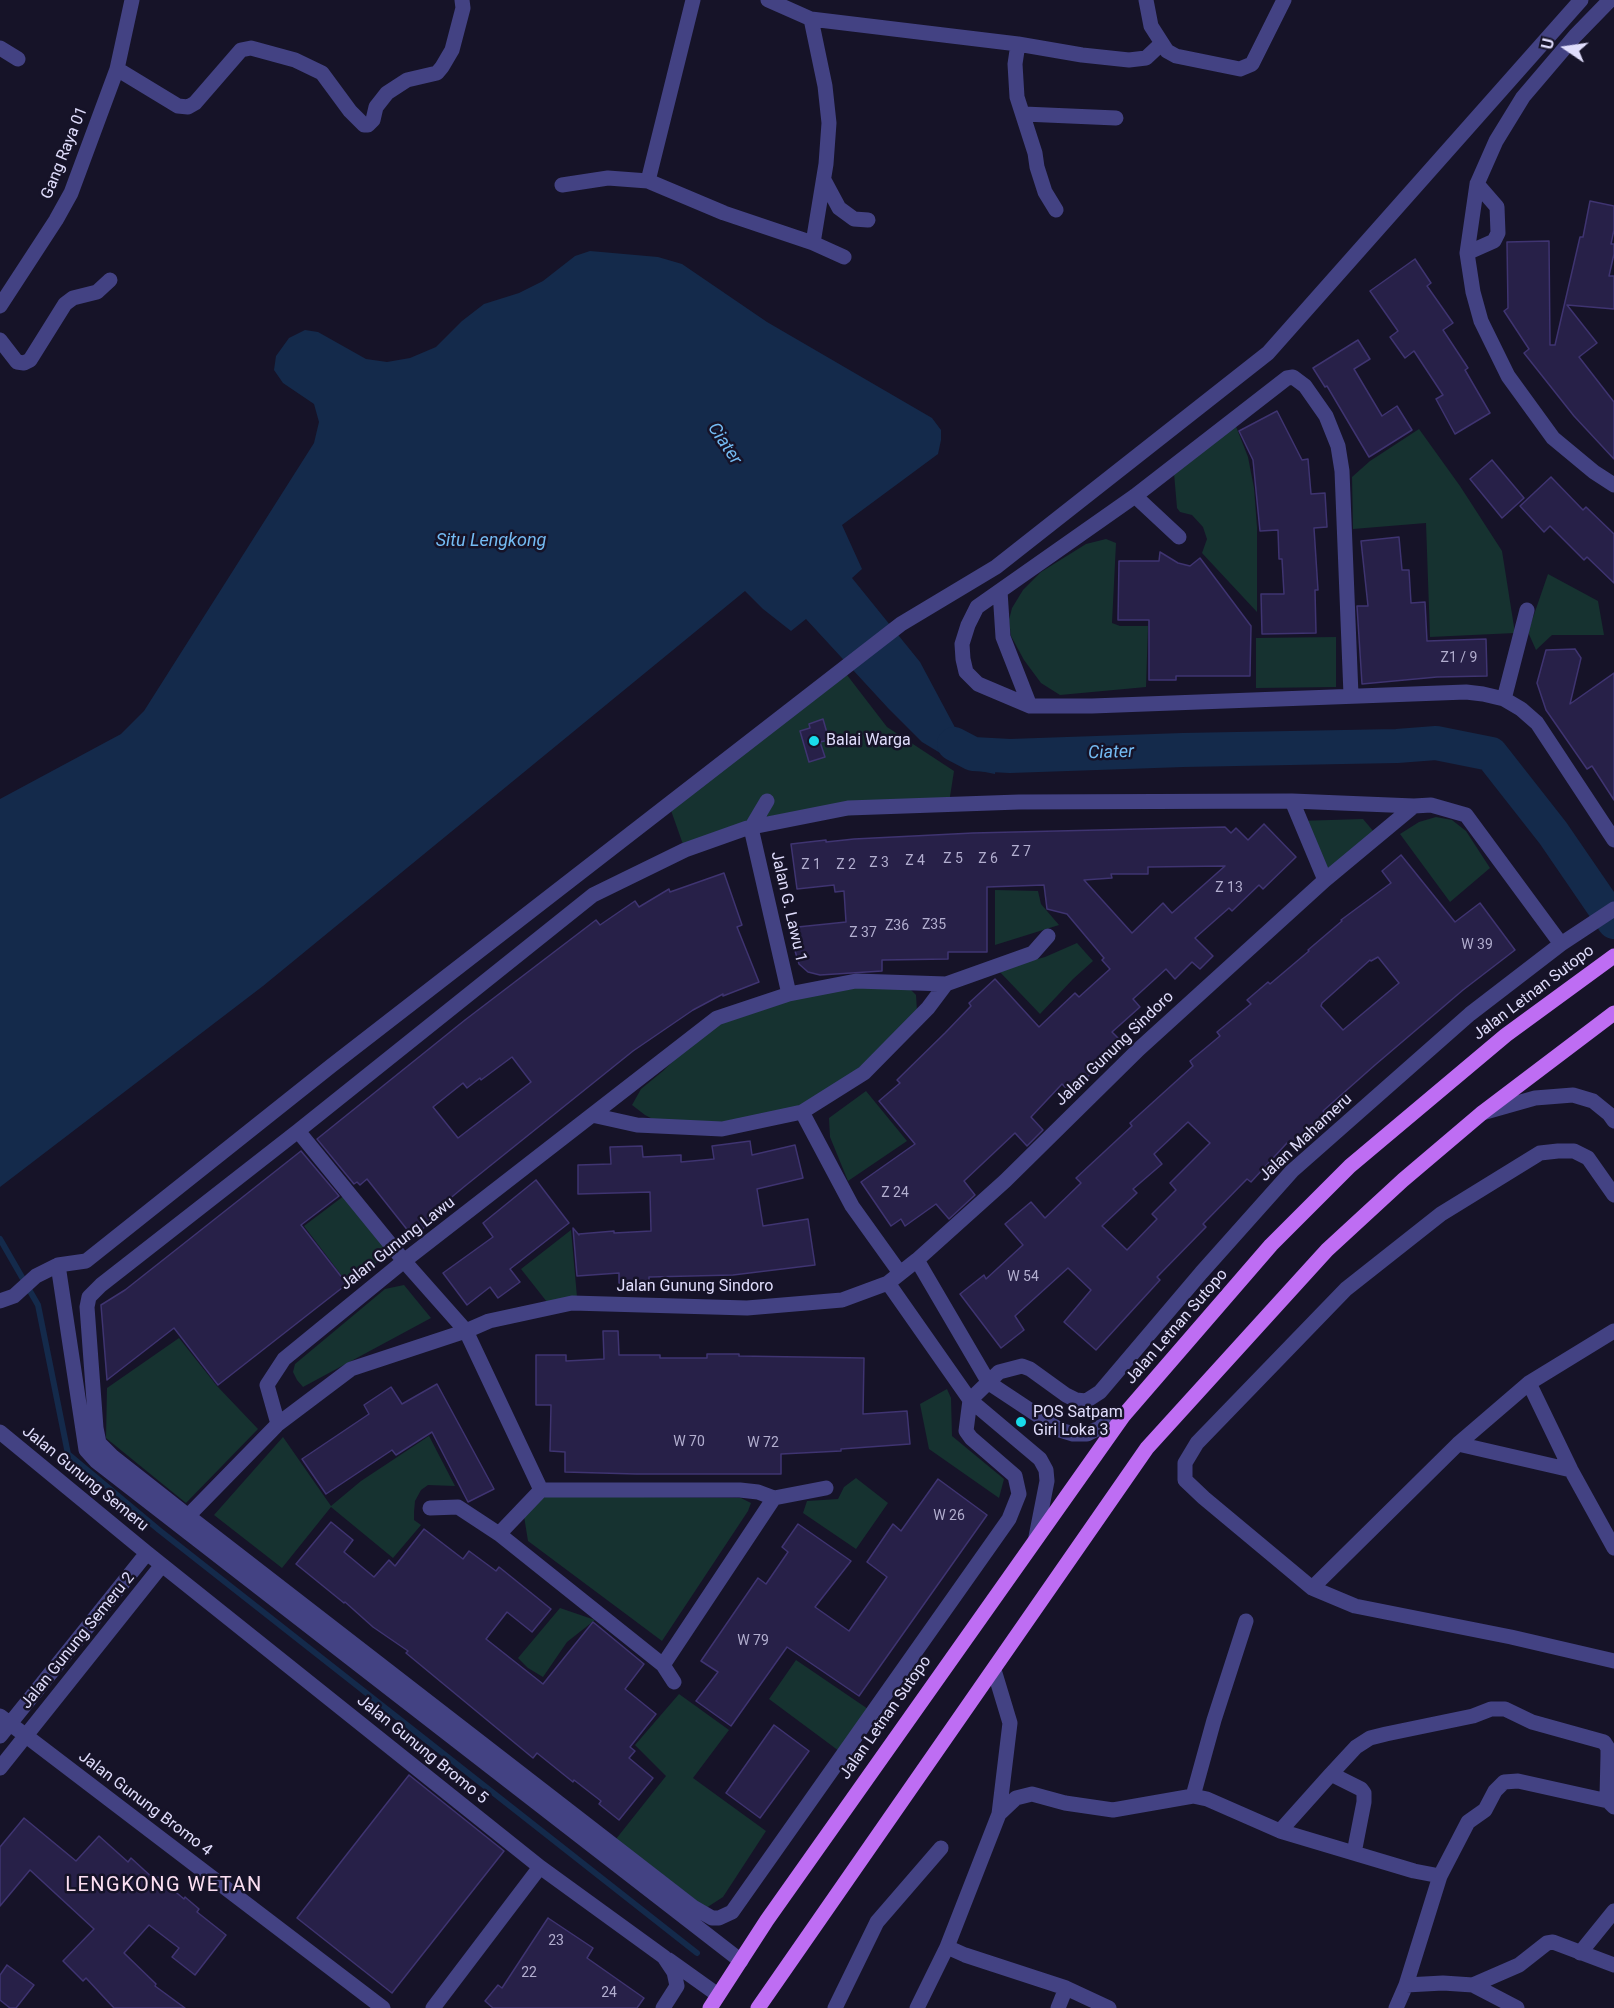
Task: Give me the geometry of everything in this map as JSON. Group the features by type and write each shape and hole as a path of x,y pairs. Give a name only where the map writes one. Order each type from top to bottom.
{"main road":[{"name":"Jalan Letnan Sutopo","path":"710,2008 767,1920 1124,1415 1271,1245 1350,1166 1506,1035 1614,956"},
{"path":"758,2008 1147,1448 1327,1250 1403,1180 1482,1113 1614,1013"}],"street":[{"name":"Gang Raya 01","path":"0,306 71,193 117,69 132,0"},
{"path":"117,69 178,106 188,107 195,104 242,50 251,48 295,60 322,73 350,111 364,125 368,125 373,120 376,107 387,93 407,80 437,73 442,67 452,50 463,8 462,0"},
{"path":"648,181 693,0"},
{"path":"768,0 811,19 1018,44 1082,55 1129,60 1146,58 1161,44"},
{"path":"1146,0 1151,26 1161,44 1176,56 1232,69 1246,68 1252,64 1284,0"},
{"path":"7,1298 36,1276 58,1265 86,1261 331,1066 901,624 996,567 1268,353 1581,0"},
{"path":"1614,5 1610,0 1575,36 1523,97 1496,141 1477,184 1467,253 1473,292 1481,321 1508,376 1553,438 1594,472 1614,485"},
{"path":"811,19 825,86 829,123 824,180 813,243"},
{"path":"1018,44 1015,64 1017,97 1024,114 1045,192 1056,210"},
{"path":"0,48 18,59"},
{"path":"1024,114 1116,118"},
{"path":"562,185 608,178 648,181 724,213 813,243 844,257"},
{"path":"824,180 839,208 854,219 868,220"},
{"path":"1467,253 1494,241 1498,233 1497,207 1477,184"},
{"path":"0,340 17,362 24,363 30,360 65,304 73,298 97,292 110,280"},
{"path":"1351,695 1342,483 1338,446 1326,416 1305,386 1294,378 1287,378 1135,496 977,607 962,644 966,672 978,684 1030,706 1092,706 1466,692 1504,699 1521,709 1537,723 1614,840"},
{"path":"1135,496 1179,537"},
{"path":"1000,591 1003,637 1030,706"},
{"path":"1504,699 1527,610"},
{"path":"751,828 767,801"},
{"path":"1292,801 1325,880"},
{"path":"989,1383 970,1400 965,1421 966,1431 1015,1476 1019,1494 1009,1519 732,1912 719,1918 712,1918 693,1908 113,1457 99,1443 96,1428 88,1318 89,1297 101,1285 593,895 685,850 751,828 848,808 1018,802 1292,801 1431,805 1466,815 1561,944"},
{"name":"Jalan Gunung Sindoro","path":"188,1516 278,1424 351,1369 489,1321 572,1303 747,1308 842,1300 894,1278 1005,1181 1139,1049 1325,880 1414,806"},
{"name":"Jalan G. Lawu 1","path":"751,828 789,994"},
{"name":"Jalan Mahameru","path":"989,1383 999,1372 1022,1366 1076,1400 1086,1401 1100,1392 1201,1273 1292,1171 1470,1014 1561,944 1614,909"},
{"name":"Jalan Gunung Lawu","path":"278,1424 267,1385 284,1359 404,1261 717,1018 789,994 861,980 946,984 1033,953 1048,936"},
{"path":"592,1115 636,1125 722,1129 802,1112 864,1073 928,1008 946,984"},
{"path":"1482,1113 1535,1098 1573,1095 1593,1101 1614,1121"},
{"path":"802,1112 852,1206 970,1400 1040,1459 1046,1470 1047,1482 1036,1537"},
{"path":"298,1131 404,1261 465,1331 542,1490"},
{"path":"1614,1195 1588,1158 1574,1151 1540,1153 1441,1215 1346,1288 1197,1443 1185,1463 1185,1480 1312,1588 1355,1606 1511,1637 1614,1661"},
{"path":"917,1260 989,1383 1060,1430 1073,1434 1087,1434 1124,1415"},
{"path":"58,1265 86,1450 96,1461 741,1961"},
{"path":"1312,1588 1458,1444 1529,1383 1614,1331"},
{"path":"1529,1383 1571,1470 1614,1548"},
{"name":"Jalan Gunung Semeru","path":"0,1432 147,1553"},
{"path":"1458,1444 1571,1470"},
{"path":"499,1534 542,1490 740,1490 758,1492 774,1498 826,1488"},
{"path":"663,1665 774,1498"},
{"path":"430,1508 458,1507 499,1534 663,1665 674,1682"},
{"name":"Jalan Gunung Bromo 5","path":"147,1553 540,1867 664,1957 674,1972 677,1986 663,2008"},
{"name":"Jalan Gunung Semeru 2","path":"0,1736 5,1720 147,1553"},
{"name":"Jalan Gunung Semeru 2","path":"0,1768 162,1565"},
{"path":"1193,1796 1214,1720 1246,1621"},
{"path":"917,2008 947,1947 999,1814 1010,1723 994,1670"},
{"path":"979,1692 1002,1700"},
{"path":"1280,1831 1356,1747 1370,1738 1473,1716 1491,1709 1505,1709 1532,1722 1604,1742 1608,1748 1611,1804 1518,1781 1504,1782 1495,1791 1485,1810 1468,1822 1440,1876 1406,1985 1396,2008"},
{"name":"Jalan Gunung Bromo 4","path":"5,1720 383,2008"},
{"path":"1331,1774 1364,1793 1354,1853"},
{"path":"999,1814 1016,1798 1032,1794 1065,1803 1113,1810 1193,1796 1216,1803 1280,1831 1440,1876"},
{"path":"836,2008 877,1922 940,1848"},
{"path":"433,2008 540,1867"},
{"path":"1580,1953 1614,1911"},
{"path":"1473,1985 1519,1965 1548,1943 1553,1942 1614,1965"},
{"path":"947,1947 965,1956 1066,1988 1109,2008"},
{"path":"664,1957 718,1995"},
{"path":"1406,1985 1443,1983 1473,1985 1516,2008"},
{"path":"1058,2008 1066,1988"}],"green space":[{"path":"1235,424 1248,457 1254,488 1257,527 1257,612 1202,553 1207,539 1203,527 1192,515 1180,512 1177,508 1174,473"},
{"path":"1419,429 1460,486 1502,551 1515,633 1430,637 1426,523 1353,529 1352,477 1370,461"},
{"path":"1106,539 1116,543 1112,623 1120,626 1148,626 1146,687 1060,695 1041,683 1024,660 1011,636 1009,620 1012,608 1023,590 1041,572 1086,544"},
{"path":"1548,574 1598,601 1604,635 1552,635 1536,650 1528,632"},
{"path":"1336,637 1336,687 1256,688 1256,638"},
{"path":"847,675 887,727 954,771 949,803 747,828 685,850 668,802 696,779"},
{"path":"1436,817 1452,820 1466,831 1490,868 1450,902 1400,834 1419,822"},
{"path":"1363,819 1374,832 1327,870 1298,821"},
{"path":"995,890 1038,891 1041,904 1059,925 995,945"},
{"path":"1077,943 1093,961 1040,1014 998,970 1045,957"},
{"path":"862,980 908,987 916,995 917,1011 904,1033 802,1112 722,1129 668,1127 632,1105 641,1089 663,1071 717,1018"},
{"path":"866,1091 907,1141 848,1181 830,1137 829,1118"},
{"path":"345,1195 390,1253 348,1284 304,1226"},
{"path":"571,1230 577,1297 547,1302 521,1269"},
{"path":"404,1285 431,1318 303,1387 293,1372 295,1364 385,1289"},
{"path":"179,1338 217,1386 258,1429 186,1503 106,1438 107,1388"},
{"path":"947,1389 951,1398 952,1436 1004,1479 999,1498 929,1449 920,1404"},
{"path":"429,1436 455,1486 428,1485 421,1490 415,1501 414,1520 421,1525 393,1558 331,1507 282,1568 214,1515 283,1437 331,1506 361,1481"},
{"path":"856,1478 888,1503 856,1549 803,1513 807,1501 838,1499 844,1487"},
{"path":"546,1496 741,1498 751,1503 748,1511 662,1641 528,1541 524,1516 532,1504"},
{"path":"560,1608 595,1620 567,1642 543,1677 528,1668 518,1658"},
{"path":"796,1660 868,1709 839,1751 769,1699"},
{"path":"679,1694 729,1730 693,1778 766,1831 723,1897 706,1908 616,1839 666,1776 635,1745"}],"water":[{"name":"Situ Lengkong","path":"590,251 658,257 682,264 767,322 932,418 941,430 938,454 842,525 862,569 852,578 920,662 959,735 979,745 998,744 995,774 965,768 922,742 806,619 791,631 745,591 263,986 0,1187 0,799 121,734 144,711 314,443 319,422 314,404 283,383 274,370 276,356 289,338 305,330 318,332 366,359 387,362 410,358 436,347 462,321 484,304 519,293 543,281 575,256"}],"building":[{"path":"1590,201 1614,206 1614,230 1611,244 1614,244 1614,254 1609,276 1614,276 1614,309 1567,305 1597,343 1579,357 1614,402 1614,459 1574,416 1524,353 1529,349 1504,311 1508,308 1507,242 1549,241 1550,345 1555,345"},
{"path":"1415,259 1431,283 1427,286 1453,323 1443,330 1468,368 1465,370 1490,413 1455,434 1436,399 1443,395 1414,351 1405,358 1390,337 1398,331 1370,291"},
{"path":"1358,340 1370,359 1354,369 1382,416 1397,406 1412,430 1369,457 1327,386 1325,387 1313,368"},
{"path":"1277,411 1302,460 1308,459 1311,494 1325,493 1327,527 1314,528 1318,590 1315,590 1316,633 1262,634 1261,594 1284,594 1282,559 1279,559 1278,530 1260,531 1253,460 1239,431"},
{"path":"1492,460 1524,498 1502,518 1470,479"},
{"path":"1551,477 1583,510 1586,507 1614,534 1614,583 1587,557 1584,560 1550,526 1544,532 1520,506"},
{"path":"1399,537 1402,570 1409,570 1411,603 1425,602 1427,641 1486,639 1487,676 1437,677 1362,684 1357,606 1368,606 1361,541"},
{"path":"1160,552 1178,563 1190,566 1200,558 1251,626 1250,676 1176,676 1176,680 1149,680 1149,620 1118,620 1119,561 1159,561"},
{"path":"1575,649 1581,658 1570,704 1614,673 1614,800 1592,766 1587,769 1546,710 1537,683 1546,650"},
{"name":"Balai Warga","path":"823,719 829,740 820,742 825,757 809,762 800,731 810,728 809,724"},
{"path":"1264,824 1296,857 1263,889 1259,885 1232,911 1229,908 1195,938 1213,956 1200,969 1192,962 1175,979 1166,969 1133,999 1140,1007 1112,1032 1121,1041 1094,1067 1096,1068 1072,1094 1062,1084 1031,1117 1043,1130 1027,1146 1015,1133 964,1181 975,1195 949,1219 936,1204 905,1226 901,1219 891,1226 861,1182 915,1144 879,1101 900,1083 897,1080 971,1006 969,1003 995,979 1039,1027 1075,993 1079,997 1110,969 1102,960 1104,958 1067,914 1047,909 1044,885 987,887 987,952 948,952 948,959 882,960 882,971 820,975 808,972 799,964 788,928 846,922 844,891 835,892 834,885 797,889 791,844 826,840 826,842 973,833 1225,827 1231,833 1236,828 1248,840","holes":["1225,866 1172,913 1163,903 1132,933 1084,880 1112,878 1111,874 1148,874 1148,867"]},
{"path":"1401,855 1455,922 1480,903 1515,950 1463,990 1375,1065 1323,1111 1325,1113 1290,1146 1287,1143 1251,1182 1247,1179 1203,1224 1206,1227 1157,1277 1160,1280 1096,1350 1064,1322 1091,1290 1068,1268 1015,1316 1024,1330 1001,1348 960,1294 984,1275 986,1279 1023,1245 1005,1224 1031,1202 1045,1218 1081,1183 1076,1178 1132,1126 1130,1123 1193,1066 1190,1061 1220,1036 1217,1032 1251,1004 1247,1000 1309,951 1341,920 1391,883 1382,871","holes":["1378,957 1399,983 1343,1030 1321,1006 1322,1003 1370,960","1188,1122 1210,1143 1170,1183 1176,1190 1152,1214 1157,1219 1127,1250 1102,1226 1137,1193 1133,1189 1162,1164 1154,1154"]},
{"path":"724,873 742,925 737,927 759,982 723,996 723,994 693,1010 633,1051 441,1206 444,1211 413,1237 367,1179 360,1185 357,1182 354,1184 317,1139 465,1020 596,920 600,925 635,901 639,907 669,889 670,892","holes":["512,1057 531,1082 458,1138 433,1107 463,1083 467,1088"]},
{"path":"750,1141 752,1155 795,1145 803,1178 757,1189 763,1226 808,1219 815,1265 733,1275 649,1277 649,1282 619,1283 619,1273 577,1276 573,1228 579,1235 614,1231 614,1233 651,1231 650,1192 578,1194 578,1165 611,1164 610,1147 642,1146 643,1157 681,1155 681,1162 714,1159 712,1146"},
{"path":"301,1151 339,1196 301,1225 347,1284 218,1385 174,1328 107,1380 101,1305 125,1290"},
{"path":"536,1180 569,1223 510,1269 520,1282 498,1298 490,1287 467,1305 443,1273 493,1237 483,1223"},
{"path":"603,1331 618,1331 619,1355 660,1355 660,1358 707,1358 707,1354 739,1354 739,1356 864,1358 863,1414 907,1411 910,1444 781,1454 781,1474 565,1472 565,1452 550,1451 551,1405 536,1405 536,1355 566,1355 566,1361 604,1359"},
{"path":"437,1384 494,1489 468,1502 432,1432 396,1455 392,1450 326,1494 302,1459 369,1414 364,1405 391,1387 402,1404"},
{"path":"938,1479 987,1515 859,1696 787,1647 731,1726 696,1701 718,1672 701,1661 758,1578 766,1584 788,1552 782,1547 798,1524 851,1561 815,1607 849,1631 887,1577 867,1562 893,1524 901,1531"},
{"path":"331,1522 353,1540 344,1552 374,1577 389,1560 395,1566 424,1529 463,1559 469,1551 496,1571 499,1567 551,1609 532,1632 507,1612 486,1639 543,1684 593,1622 644,1664 625,1689 656,1714 630,1747 635,1751 629,1758 653,1778 619,1820 599,1804 601,1801 537,1753 533,1758 406,1653 408,1651 373,1627 296,1564"},
{"path":"774,1725 809,1751 760,1818 726,1793"},
{"path":"409,1775 504,1851 392,1993 297,1918"},
{"path":"24,1818 76,1861 99,1836 128,1862 131,1858 155,1880 158,1877 184,1899 185,1897 199,1909 197,1912 226,1935 195,1975 172,1957 179,1948 149,1925 124,1953 156,1984 155,1986 185,2008 114,2008 86,1978 83,1981 63,1961 94,1929 30,1870 0,1906 0,1847"},
{"path":"548,1918 593,1948 587,1958 644,1998 637,2008 493,2008 485,2001 498,1985 502,1988"},
{"path":"7,1965 34,1985 16,2008 10,2008 0,2000 0,1975"}],"waterway":[{"name":"Ciater","path":"954,744 973,754 1010,756 1397,746 1436,743 1491,754 1553,833 1614,922"},
{"path":"0,1239 38,1305 68,1454 159,1530 697,1953"}],"place":[{"name":"Balai Warga","path":"814,741"},
{"name":"POS Satpam Giri Loka 3","path":"1021,1422"}],"district":[{"name":"LENGKONG WETAN","path":"164,1886"}]}
